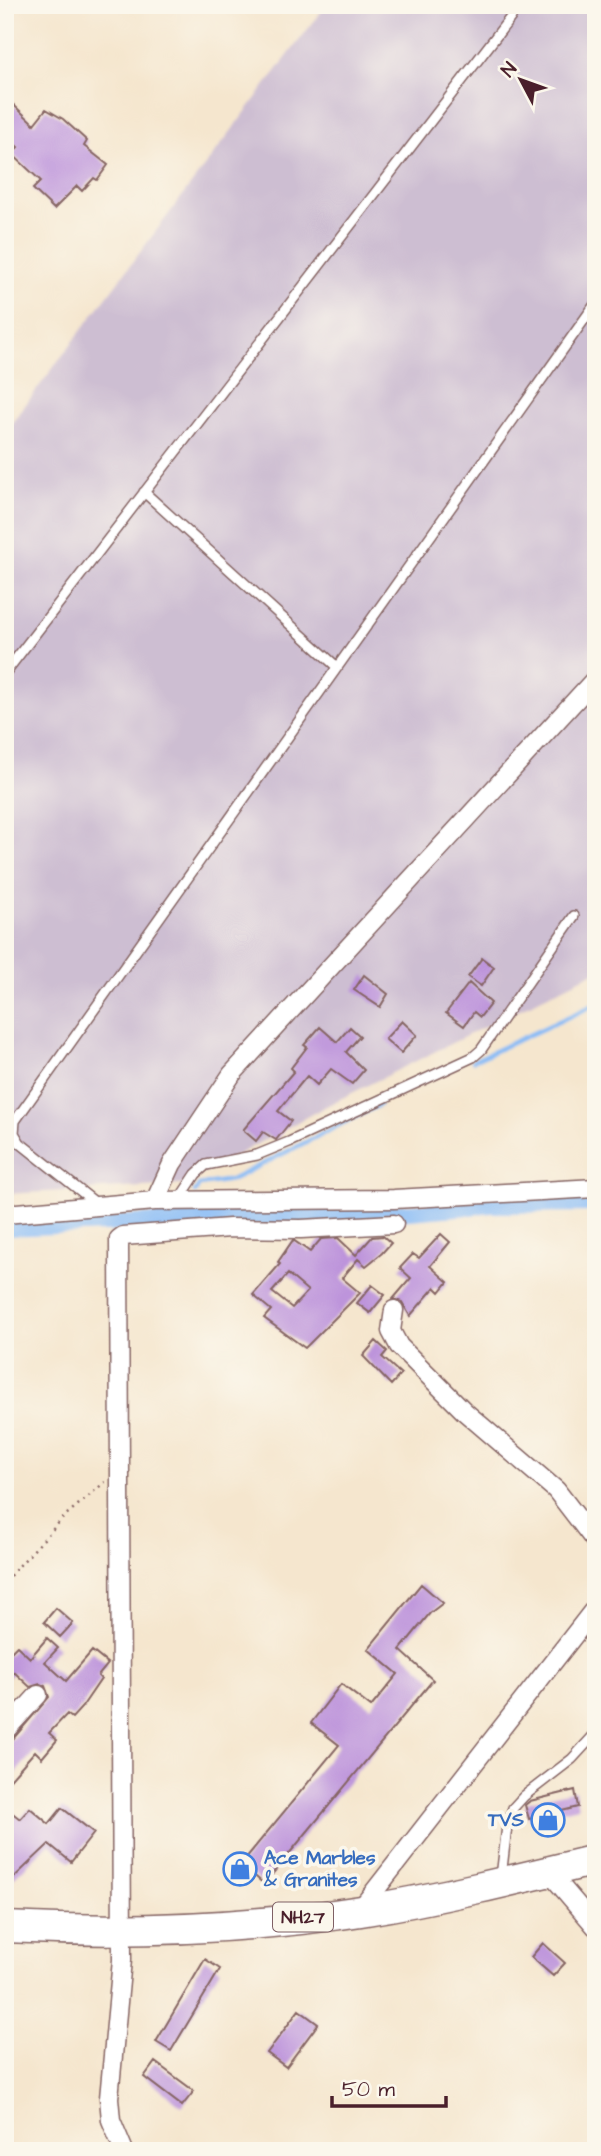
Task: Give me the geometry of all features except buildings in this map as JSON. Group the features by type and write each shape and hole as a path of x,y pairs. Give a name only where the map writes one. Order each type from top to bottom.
{"highway":[{"name":"NH27","path":"5,1927 122,1929 278,1920 359,1911 596,1860"}],"street":[{"path":"155,1201 173,1164 232,1074 596,678"},
{"path":"5,1214 155,1201 394,1199 596,1188"},
{"path":"230,1201 230,1228"},
{"path":"124,2151 111,2120 109,2098 122,1960 119,1239 123,1236 230,1228 301,1229 394,1224"},
{"path":"394,1310 391,1331 399,1346 465,1412 556,1490 596,1542"},
{"path":"359,1911 596,1607"},
{"path":"5,1731 38,1695"},
{"path":"549,1872 596,1927"}],"lane":[{"path":"5,673 511,18 516,5"},
{"path":"101,1207 20,1143 13,1133 15,1121 596,303"},
{"path":"144,492 337,667"},
{"path":"178,1201 196,1174 206,1166 268,1150 473,1057 481,1051 574,916"},
{"path":"501,1882 502,1857 513,1808 524,1796 572,1759 596,1733"}],"path":[{"path":"5,1581 66,1515 121,1469"}],"shaded area":[{"path":"326,5 596,5 596,971 330,1104 182,1185 5,1194 5,432"}],"waterway":[{"path":"473,1061 596,1004"},
{"path":"195,1192 199,1185 231,1180 379,1105"},
{"path":"5,1228 410,1212 491,1205 596,1204"}],"place":[{"name":"TVS","path":"548,1820"},
{"name":"Ace Marbles & Granites","path":"240,1869"}]}
